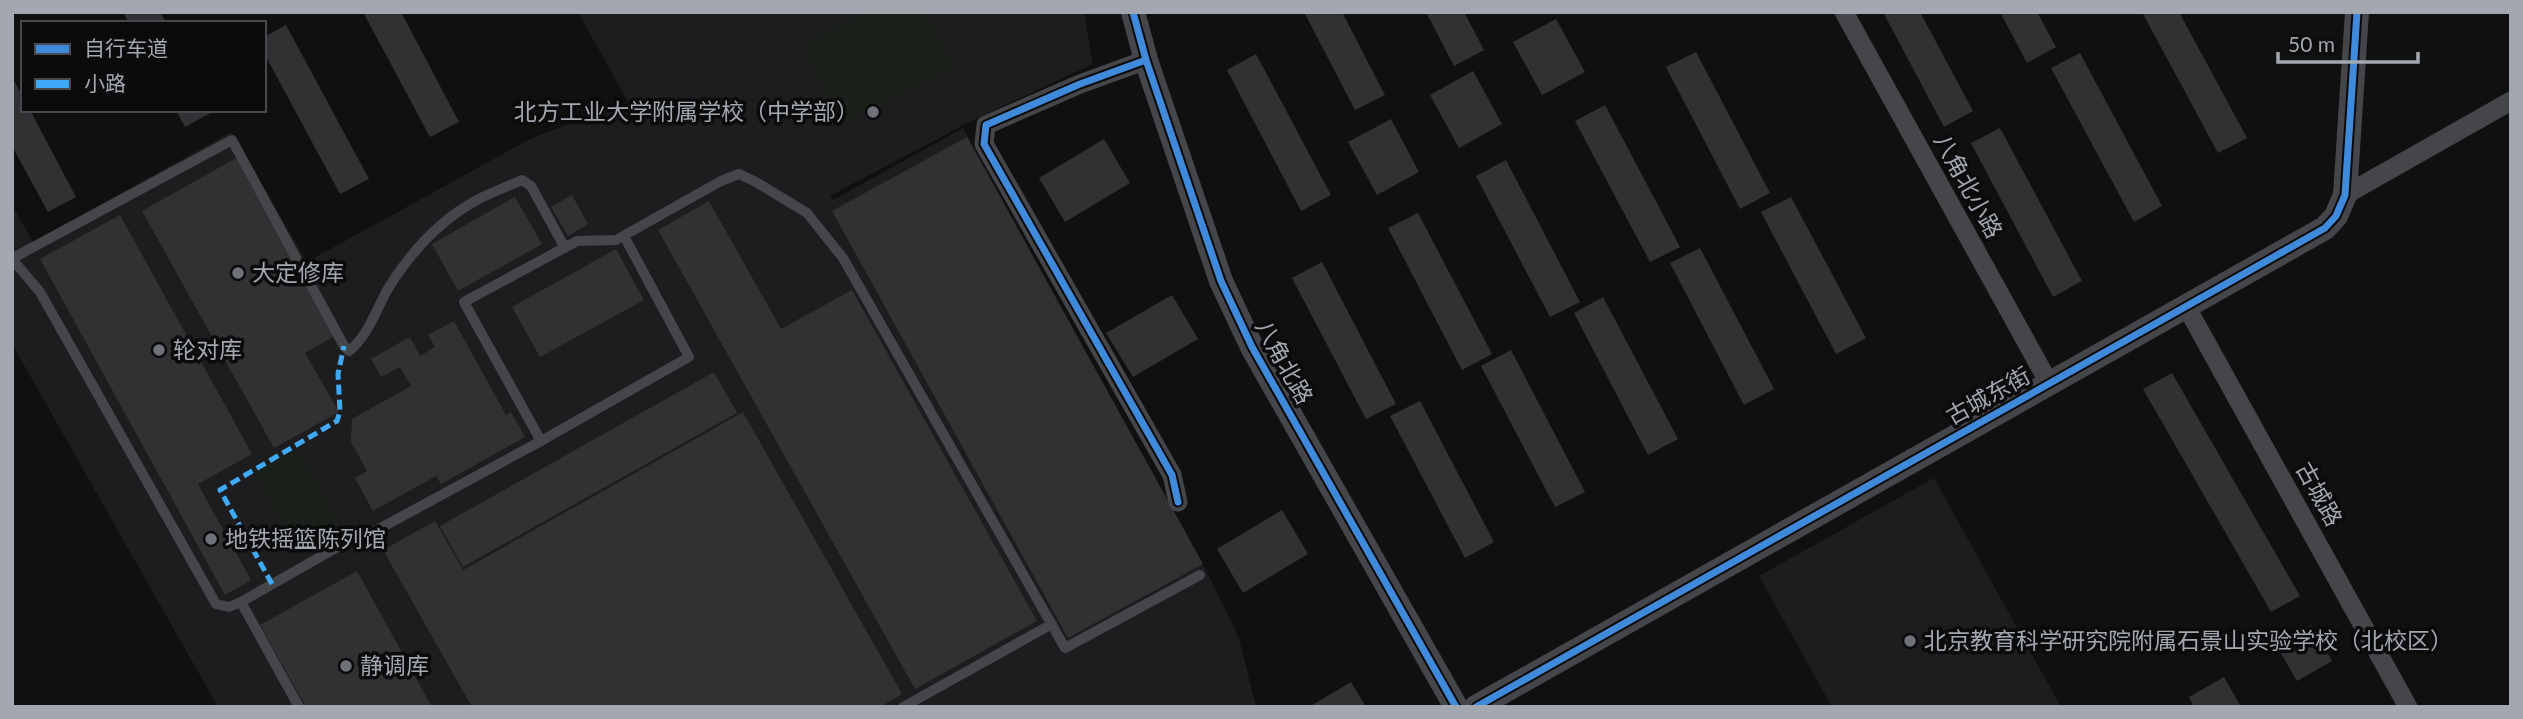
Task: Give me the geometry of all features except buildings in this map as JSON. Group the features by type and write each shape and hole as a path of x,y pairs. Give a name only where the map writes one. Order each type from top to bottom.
{"street":[{"name":"八角北路","path":"1133,12 1146,60 1221,281 1247,336 1456,707"},
{"name":"八角北小路","path":"1844,12 2049,383"},
{"name":"古城东街","path":"1476,707 2325,228 2336,216 2345,195 2357,12"},
{"path":"1146,60 1080,84 986,125 984,144 1172,475 1178,502"},
{"path":"2345,195 2511,102"},
{"name":"古城路","path":"2186,306 2408,707"}],"lane":[{"path":"565,248 531,186 522,180 476,200 436,228 411,257 390,286 360,342 349,351 232,140 13,258 40,292 216,604 229,607 350,540 364,537 690,357 624,236"},
{"path":"541,441 464,302 577,241 616,240 721,181 739,174 807,213 843,258 1065,648 1200,575"},
{"path":"241,602 299,707"},
{"path":"904,707 1052,624"}],"shaded area":[{"path":"578,12 1084,12 1093,64 971,121 830,196 833,200 963,128 1211,580 1239,638 1256,707 218,707 12,344 12,205 33,242 231,132 307,262 532,138 628,102"},
{"path":"867,12 928,12 955,67 841,124 802,44"},
{"path":"299,449 344,530 299,555 254,473"},
{"name":"北京教育科学研究院附属石景山实验学校（北校区）","path":"1934,478 2061,707 1832,707 1759,576"}],"marked path":[{"path":"272,584 220,490 337,421 340,411 338,374 344,346"}],"cycle path":[{"path":"1133,12 1146,60 1221,281 1252,347 1456,707"},
{"path":"1476,707 2325,228 2336,216 2345,195 2357,12"},
{"path":"1146,60 1080,84 986,125 984,144 1172,475 1178,502"}],"place":[{"name":"北方工业大学附属学校（中学部）","path":"873,112"},
{"name":"大定修库","path":"238,273"},
{"name":"轮对库","path":"159,350"},
{"name":"地铁摇篮陈列馆","path":"211,539"},
{"name":"北京教育科学研究院附属石景山实验学校（北校区）","path":"1910,641"},
{"name":"静调库","path":"346,666"}]}
